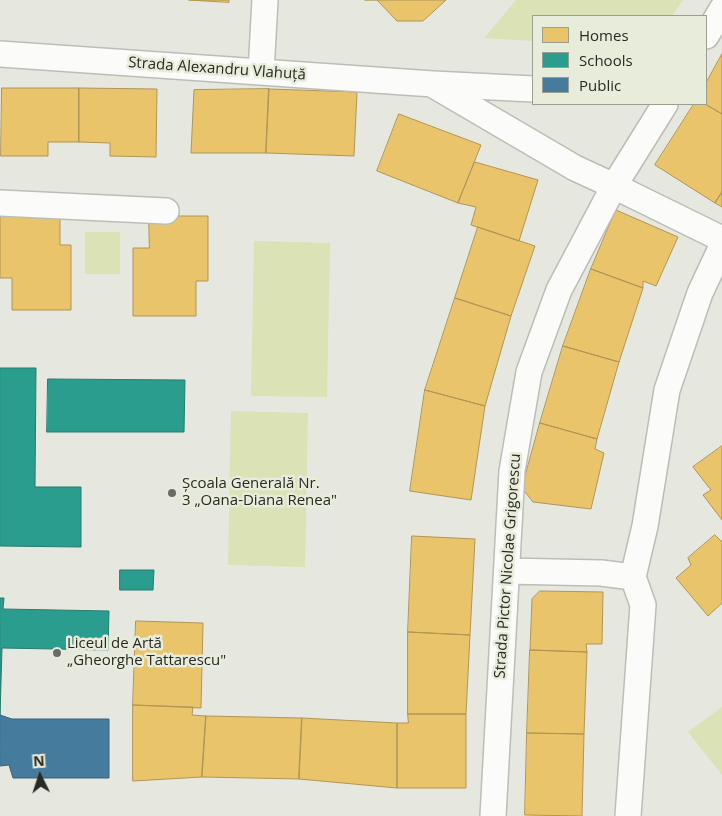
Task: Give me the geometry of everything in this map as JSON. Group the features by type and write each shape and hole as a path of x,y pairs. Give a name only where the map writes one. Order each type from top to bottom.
{"street":[{"path":"261,72 265,0"},
{"path":"707,34 722,9"},
{"name":"Strada Alexandru Vlahuță","path":"0,54 433,84 532,89"},
{"name":"Strada Alexandru Vlahuță","path":"433,84 575,168 722,239"},
{"path":"614,186 662,105"},
{"name":"Strada Pictor Nicolae Grigorescu","path":"493,816 512,471 529,372 559,290 614,186"},
{"path":"0,203 166,211"},
{"path":"628,816 643,605 633,578 645,526 667,390 700,293 722,246"},
{"path":"507,571 601,573 633,578"}],"green space":[{"path":"516,0 683,0 673,15 532,15 532,41 484,38"},
{"path":"85,232 120,232 120,274 85,274"},
{"path":"254,241 330,243 327,397 251,396"},
{"path":"231,411 308,413 305,567 228,565"},
{"path":"722,707 722,775 688,732"}],"building: Homes":[{"path":"189,0 229,0 229,2"},
{"path":"377,0 446,0 423,21 397,21"},
{"path":"722,54 722,114 707,105 707,81"},
{"path":"2,88 79,88 79,142 48,142 48,156 1,156"},
{"path":"79,88 157,89 156,157 110,156 110,143 79,142"},
{"path":"269,89 357,92 354,156 266,153"},
{"path":"269,89 266,153 191,153 194,90"},
{"path":"693,105 707,105 722,114 722,192 715,203 655,165"},
{"path":"399,114 481,145 458,203 377,171"},
{"path":"475,162 538,180 519,241 471,225 476,207 458,203"},
{"path":"722,192 722,207 715,203"},
{"path":"60,210 60,245 71,245 71,310 12,310 12,278 0,278 0,211"},
{"path":"616,210 678,237 656,286 643,281 643,288 591,269"},
{"path":"149,216 208,216 208,281 196,281 196,316 133,316 133,248 149,248"},
{"path":"478,227 535,246 511,316 455,298"},
{"path":"591,269 643,288 619,362 563,346"},
{"path":"455,298 511,316 485,406 425,390"},
{"path":"563,346 619,362 597,439 540,423"},
{"path":"425,390 485,406 471,500 410,491"},
{"path":"540,423 597,439 595,449 604,453 591,509 533,502 522,488"},
{"path":"722,446 722,520 703,495 711,490 693,467"},
{"path":"715,535 722,541 722,603 708,616 676,578 691,565 688,558"},
{"path":"412,536 475,539 470,635 408,632"},
{"path":"540,591 603,592 602,644 586,644 587,652 530,650 532,599"},
{"path":"136,621 203,623 201,708 133,705"},
{"path":"408,632 470,635 466,714 408,714"},
{"path":"530,650 587,652 584,734 527,733"},
{"path":"133,705 193,707 192,715 206,716 202,777 133,781"},
{"path":"408,714 466,714 466,788 397,788 397,723 408,723"},
{"path":"206,716 302,718 299,779 202,777"},
{"path":"302,718 397,723 397,788 299,779"},
{"path":"527,733 584,734 582,816 525,815"}],"building: Schools":[{"path":"0,368 36,368 35,487 81,487 81,547 0,546"},
{"path":"48,379 185,380 184,432 47,432"},
{"path":"120,570 154,570 153,590 120,590"},
{"path":"0,598 4,598 3,609 109,611 108,650 2,648 0,715"}],"building: Public":[{"path":"0,715 12,719 109,719 109,778 13,778 9,765 0,766"}],"place":[{"name":"Școala Generală Nr. 3 „Oana-Diana Renea\"","path":"172,493"},
{"name":"Liceul de Artă „Gheorghe Tattarescu\"","path":"57,653"}]}
